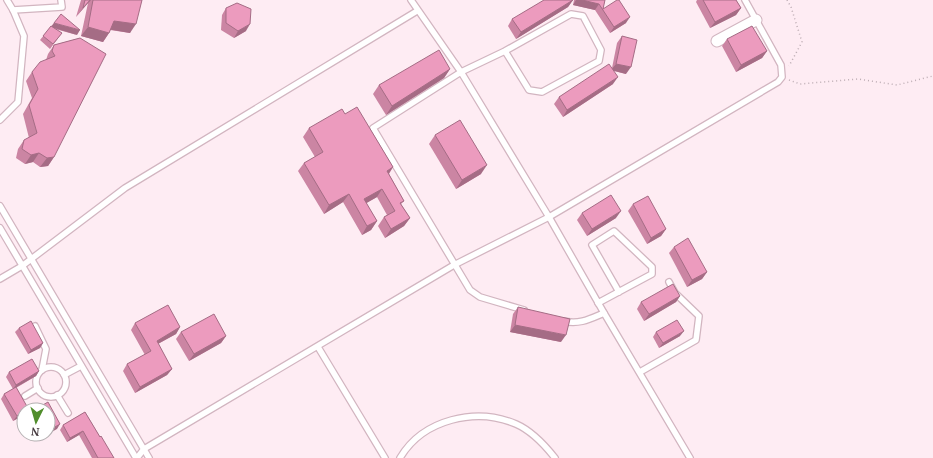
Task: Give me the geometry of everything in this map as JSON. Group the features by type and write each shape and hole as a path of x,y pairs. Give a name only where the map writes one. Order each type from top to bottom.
{"street":[{"path":"717,41 756,20"}],"lane":[{"path":"0,120 18,102 24,36 7,0"},
{"path":"13,10 62,7 61,0"},
{"path":"410,0 461,72 549,217 604,314 690,458"},
{"path":"0,228 137,458 144,449 454,265 549,217 772,86 782,77 781,65 745,0"},
{"path":"0,279 22,266 125,188 417,11"},
{"path":"505,51 529,90 542,92 599,61 601,50 583,16 571,14 505,51 461,72 373,128 470,290 480,297 533,312"},
{"path":"0,206 149,458"},
{"path":"598,303 619,292 652,274 652,267 614,231 592,245 619,292"},
{"path":"640,372 696,340 699,316 675,293 669,282"},
{"path":"555,318 570,323 582,322 604,314"},
{"path":"34,326 46,349 42,370 36,378 38,388 45,395 50,397 57,395 65,386 66,382 64,375 55,367 42,370"},
{"path":"318,347 385,458"},
{"path":"64,375 81,366"},
{"path":"25,396 38,388"},
{"path":"57,395 68,413"},
{"path":"400,458 415,440 429,429 446,421 464,417 482,416 500,418 533,434 546,446 554,458"}],"path":[{"path":"787,0 791,6 802,42 782,77 800,84 858,79 897,85 933,76"}],"building":[{"path":"85,0 90,0 83,8"},
{"path":"93,0 142,0 136,24 114,21 109,33 88,27"},
{"path":"544,0 573,0 521,32 512,19"},
{"path":"582,0 605,0 603,9 619,0 630,17 614,27 599,4"},
{"path":"703,0 736,0 741,8 715,22"},
{"path":"237,3 251,9 250,24 238,31 226,23 226,8"},
{"path":"61,14 80,30 54,23"},
{"path":"51,26 62,33 53,44 43,36"},
{"path":"752,26 767,51 741,65 727,39"},
{"path":"622,36 637,40 631,67 616,64"},
{"path":"80,38 106,54 54,157 47,158 39,153 31,155 22,149 24,140 37,133 29,105 38,89 32,72 40,62 55,56 52,51 54,45"},
{"path":"439,50 450,69 392,106 379,85"},
{"path":"609,64 618,77 567,110 559,97"},
{"path":"357,107 393,167 387,171 404,201 400,203 410,218 391,229 384,217 395,211 382,189 364,199 377,221 367,226 349,194 329,205 304,163 323,152 309,128 342,109 345,114"},
{"path":"460,120 487,165 462,180 435,135"},
{"path":"611,195 621,211 592,229 582,213"},
{"path":"648,196 666,229 651,238 633,204"},
{"path":"688,238 707,272 692,280 674,247"},
{"path":"673,284 680,296 649,314 641,302"},
{"path":"168,305 180,327 157,341 172,369 140,387 127,364 151,351 135,323"},
{"path":"518,307 570,319 566,335 515,325"},
{"path":"214,314 226,336 194,354 181,332"},
{"path":"677,320 684,331 663,343 656,332"},
{"path":"31,321 43,343 31,350 19,328"},
{"path":"32,359 39,371 16,385 9,372"},
{"path":"16,387 24,402 16,402 16,414 4,394"},
{"path":"85,412 114,458 98,458 83,431 70,438 63,425"},
{"path":"56,417 60,424 56,426"}]}
